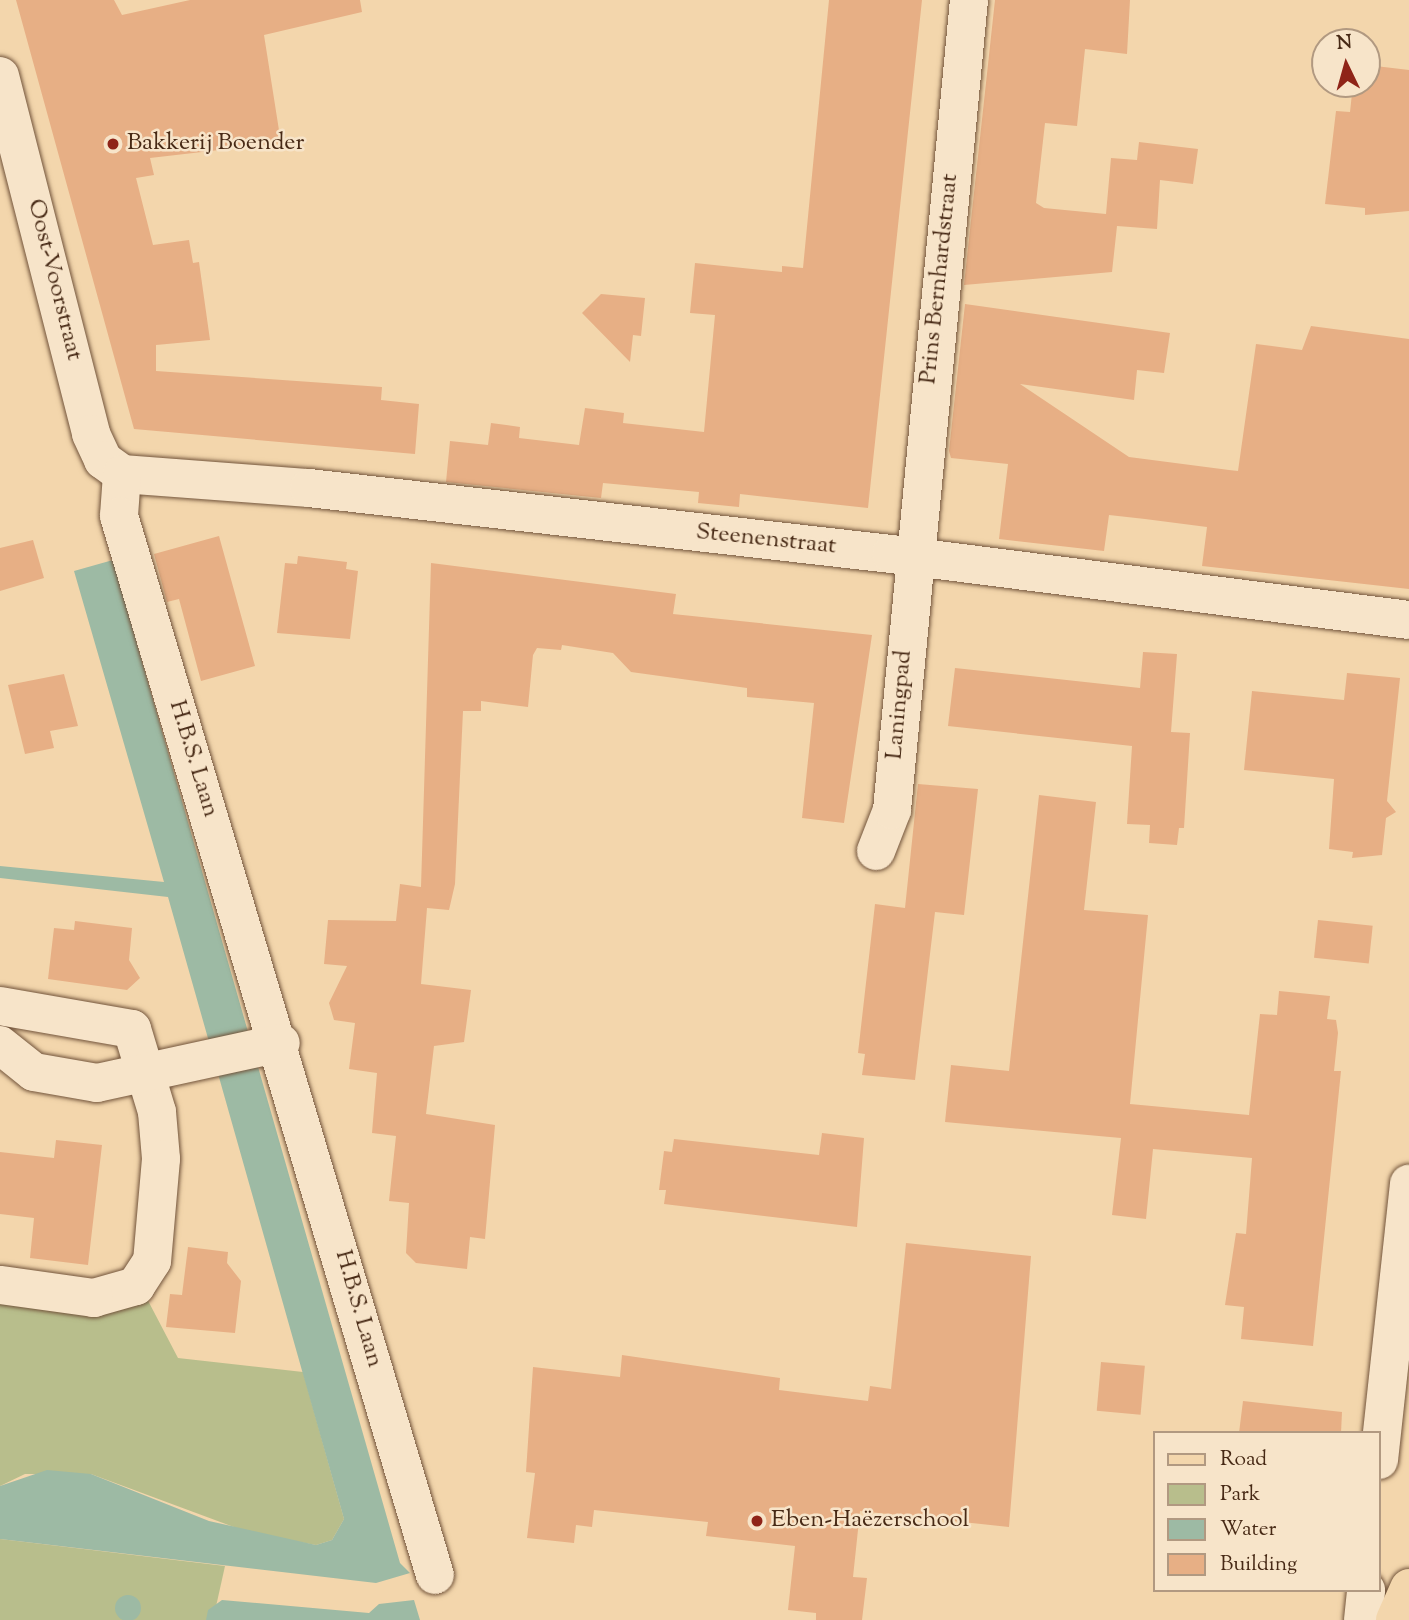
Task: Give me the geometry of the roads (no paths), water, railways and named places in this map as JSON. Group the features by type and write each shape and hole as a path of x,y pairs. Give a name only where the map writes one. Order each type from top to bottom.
{"main road":[{"path":"1395,1620 1409,1587"}],"street":[{"name":"Prins Bernhardstraat","path":"912,557 969,0"},
{"name":"Oost-Voorstraat","path":"0,76 15,184 91,434 103,460 122,474"},
{"name":"Steenenstraat","path":"122,474 309,488 912,557 1409,620"},
{"name":"H.B.S. Laan","path":"122,474 119,516 274,1045 435,1575"},
{"name":"Laningpad","path":"876,851 891,810 912,557"},
{"path":"0,1006 126,1026 138,1039 161,1158 153,1254 145,1278 124,1292 94,1298 0,1284"},
{"path":"0,1045 19,1065 53,1078 97,1083 146,1077 274,1045"},
{"path":"1381,1443 1409,1184"},
{"path":"1363,1620 1366,1592"}],"water":[{"path":"113,560 400,1563 410,1573 376,1583 0,1539 0,1486 47,1470 91,1474 209,1521 316,1545 332,1540 344,1519 168,897 0,878 0,866 164,882 74,571"},
{"path":"128,1595 137,1599 141,1608 137,1617 128,1621 119,1617 115,1608 119,1599"},
{"path":"222,1600 369,1613 379,1604 414,1600 420,1620 206,1620 208,1610"}],"place":[{"name":"Bakkerij Boender","path":"113,144"},
{"name":"Eben-Haëzerschool","path":"757,1521"}]}
